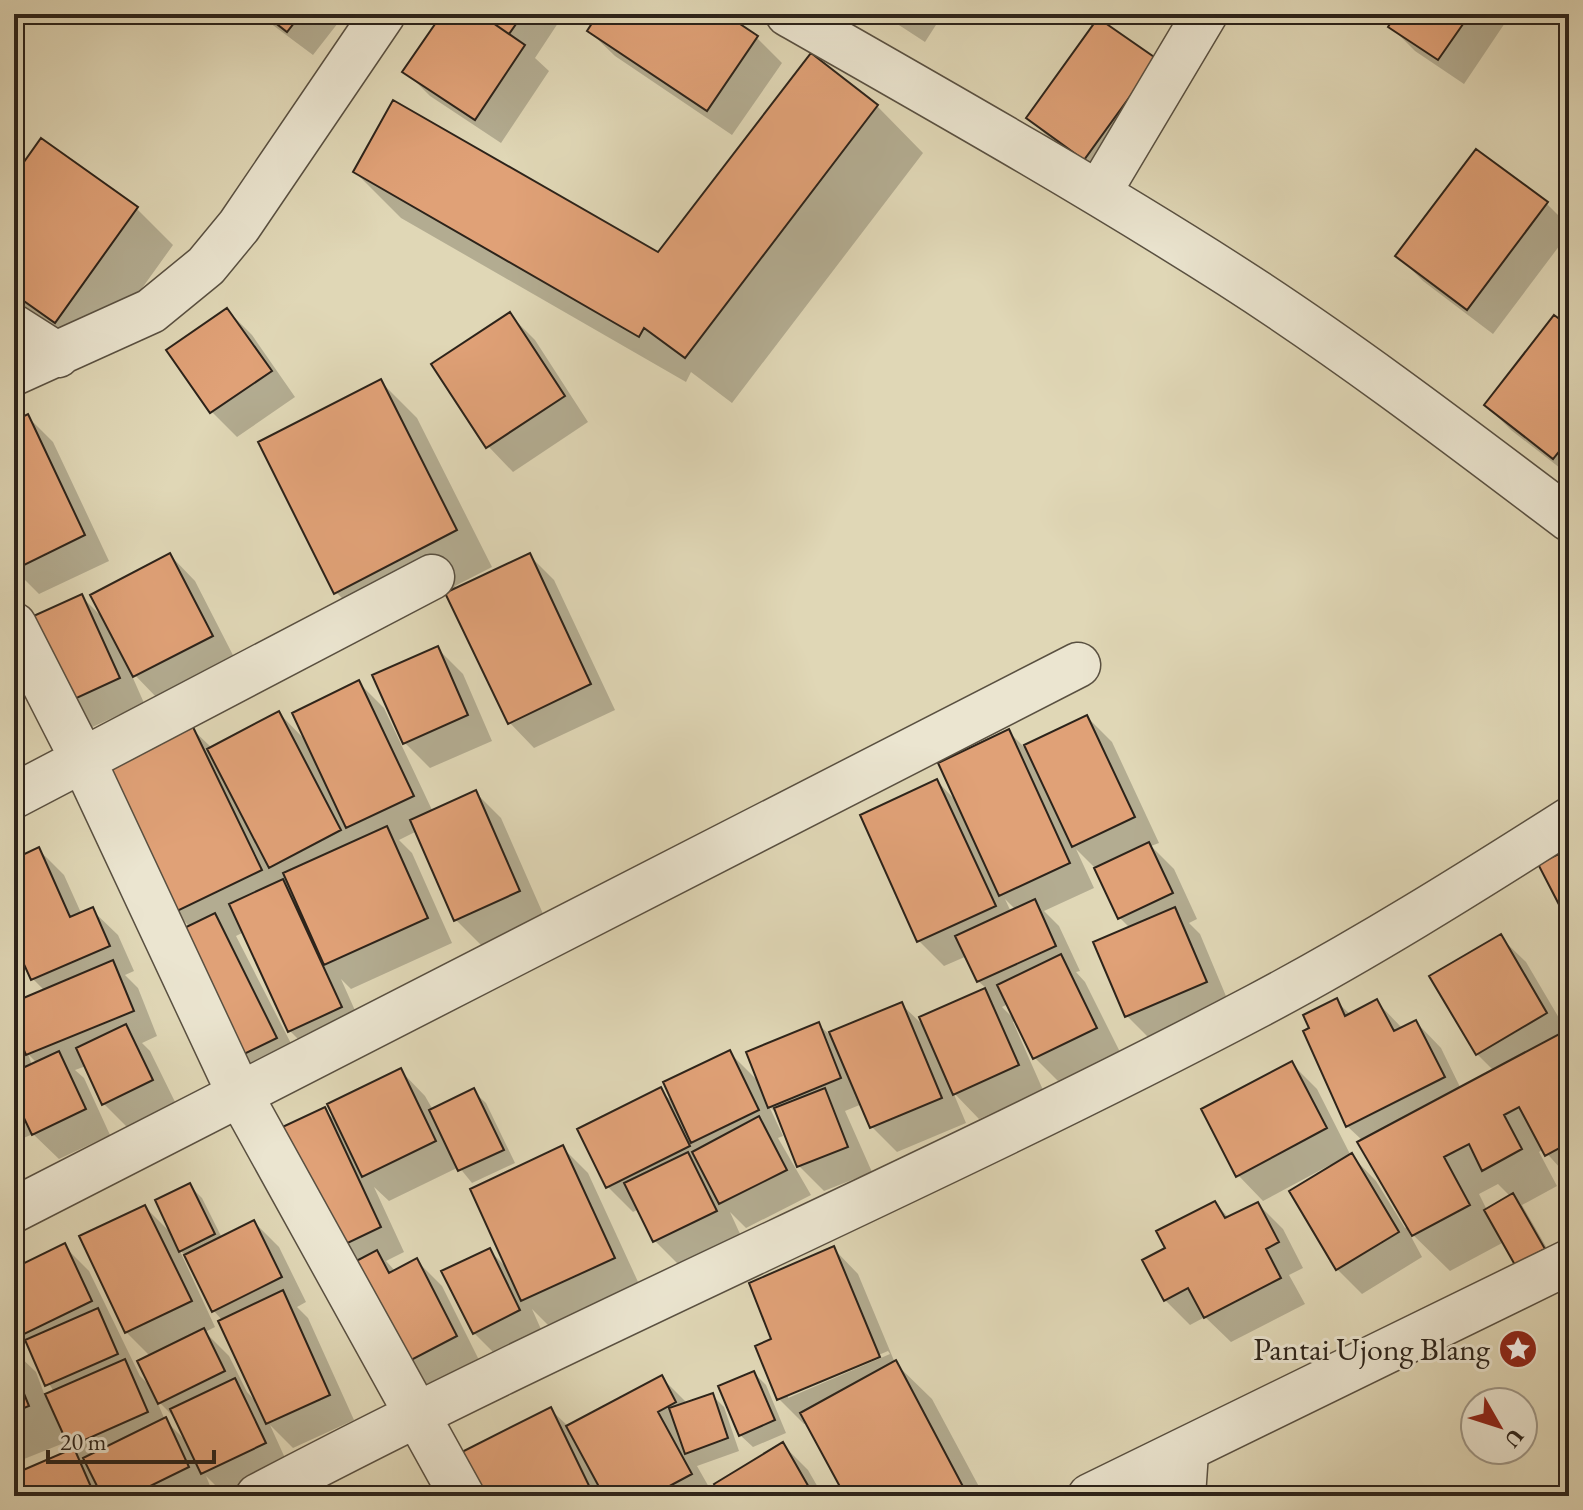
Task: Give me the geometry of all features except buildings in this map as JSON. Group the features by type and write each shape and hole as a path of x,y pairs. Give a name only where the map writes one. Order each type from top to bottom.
{"street":[{"path":"14,373 151,311 206,266 239,226 383,14"},
{"path":"788,14 1099,192 1246,286 1432,415 1569,519"},
{"path":"1099,192 1205,14"},
{"path":"14,327 58,355"},
{"path":"14,796 432,577"},
{"path":"14,625 84,762 239,1093 462,1496"},
{"path":"14,1210 1078,665"},
{"path":"258,1496 416,1413 961,1156 1260,1005 1569,820"},
{"path":"1090,1496 1186,1452 1569,1262"},
{"path":"1183,1496 1186,1452"}],"place":[{"name":"Pantai Ujong Blang","path":"1518,1349"}]}
